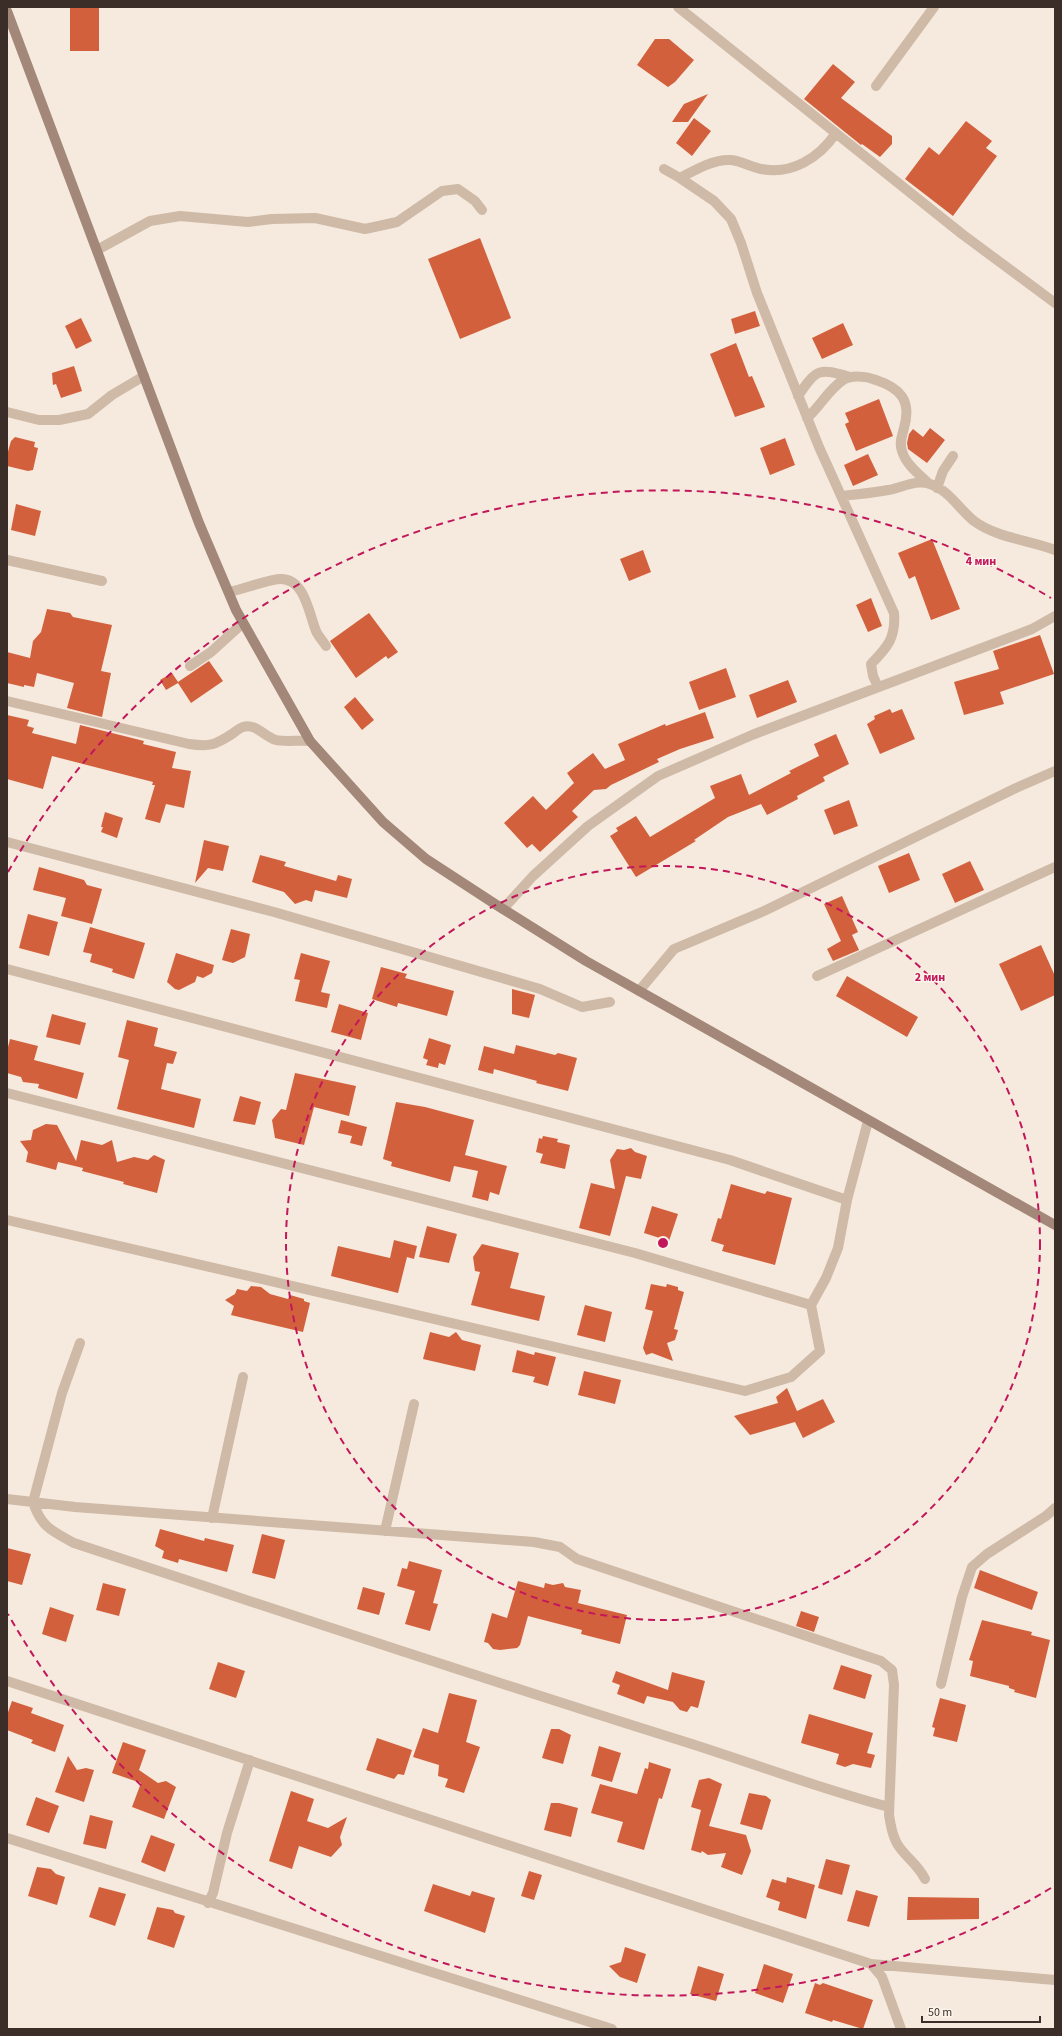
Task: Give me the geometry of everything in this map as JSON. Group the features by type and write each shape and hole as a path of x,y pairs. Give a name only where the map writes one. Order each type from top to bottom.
{"main road":[{"path":"7,11 199,523 244,623 310,741 383,822 426,859 502,909 639,991 1055,1225"}],"street":[{"path":"678,7 962,234 1055,303"},
{"path":"876,86 934,7"},
{"path":"680,178 718,161 732,160 769,171 797,166 809,161 829,142 836,133"},
{"path":"664,169 714,201 731,219 741,243 757,293 807,418 894,613 895,627 891,640 871,664 873,676 878,687"},
{"path":"97,250 150,221 180,216 248,222 272,219 314,218 365,229 398,222 442,191 458,190 475,201 482,210"},
{"path":"798,396 808,381 818,372 830,371 850,377 873,379 891,385 903,396 907,413 900,440 902,452 911,466 933,486"},
{"path":"7,412 39,420 60,420 88,414 112,395 144,376"},
{"path":"807,418 816,410 830,392 850,377"},
{"path":"933,486 953,456"},
{"path":"842,496 889,490 914,482 933,486 947,493 975,521 1000,534 1039,544 1055,550"},
{"path":"7,560 102,581"},
{"path":"229,592 246,589 272,580 282,579 292,582 304,594 314,619 316,632 326,646"},
{"path":"502,909 533,876 588,826 658,776 752,735 1032,629 1055,616"},
{"path":"190,666 211,652 244,623"},
{"path":"7,701 189,744 204,746 215,745 243,727 254,727 274,740 281,742 292,740 310,741"},
{"path":"639,991 674,949 764,911 1009,791 1055,771"},
{"path":"7,842 274,912 540,989 582,1007 610,1002"},
{"path":"817,976 1055,867"},
{"path":"7,969 730,1160 847,1200"},
{"path":"7,1093 629,1252 811,1305"},
{"path":"7,1220 745,1391 791,1377 820,1351 811,1305 826,1278 838,1248 847,1200 868,1121"},
{"path":"80,1343 62,1393 33,1502 37,1516 48,1529 74,1543 298,1618 744,1760 854,1798 889,1807"},
{"path":"212,1518 243,1377"},
{"path":"385,1531 414,1404"},
{"path":"7,1499 75,1508 534,1542 560,1547 576,1559 590,1564 881,1661 892,1670 894,1685 889,1807 891,1830 899,1847 919,1867 925,1880"},
{"path":"941,1684 962,1597 972,1566 987,1554 1046,1516 1055,1508"},
{"path":"7,1681 871,1964 1055,1980"},
{"path":"208,1903 213,1893 227,1834 250,1760"},
{"path":"7,1838 208,1903 612,2029"},
{"path":"871,1964 882,1976 902,2029"}],"building":[{"path":"70,7 99,7 99,51 70,51"},
{"path":"655,39 669,39 694,60 675,82 668,87 637,65"},
{"path":"833,64 855,82 841,98 892,136 892,144 880,157 862,144 861,145 804,99"},
{"path":"708,94 688,122 672,122 684,104"},
{"path":"694,118 711,131 692,156 676,143"},
{"path":"966,121 992,141 986,148 997,156 953,216 905,179 929,147 939,155"},
{"path":"480,238 511,318 460,339 428,259"},
{"path":"755,311 760,326 735,334 731,319"},
{"path":"81,318 92,341 76,349 65,326"},
{"path":"843,323 853,345 822,359 812,338"},
{"path":"736,343 749,377 752,376 765,407 735,417 710,354"},
{"path":"74,366 82,391 61,398 56,384 53,385 52,373"},
{"path":"879,399 893,436 856,451 845,424 849,422 845,413"},
{"path":"930,428 945,440 927,463 908,449 907,443 909,434 913,429 923,437"},
{"path":"15,437 35,442 34,447 38,448 33,470 28,471 7,466 7,455 11,441"},
{"path":"785,438 795,465 770,475 760,448"},
{"path":"868,454 878,475 853,486 844,465"},
{"path":"16,504 41,511 35,536 11,530"},
{"path":"932,539 960,609 931,620 915,576 909,579 898,553"},
{"path":"643,550 651,572 629,581 620,559"},
{"path":"871,598 882,626 868,632 856,605"},
{"path":"47,609 70,613 73,617 112,625 101,671 111,673 102,717 67,708 74,683 37,673 34,687 24,685 24,687 7,683 7,652 30,658 33,641 41,632"},
{"path":"369,613 398,652 388,659 386,656 356,678 330,641"},
{"path":"1040,635 1054,674 1000,692 1004,704 964,715 954,682 999,669 993,651"},
{"path":"209,661 223,681 191,703 178,683 166,690 160,680 172,673 178,682"},
{"path":"726,668 736,697 699,710 689,682"},
{"path":"788,680 797,702 757,718 749,695"},
{"path":"355,697 374,720 362,730 344,707"},
{"path":"890,709 892,713 902,709 915,739 880,754 867,724 875,719 874,716"},
{"path":"705,712 714,738 680,749 657,759 659,762 611,785 606,789 594,790 572,811 578,817 540,852 532,844 527,848 504,823 533,796 546,810 574,783 567,773 593,753 605,769 625,760 618,744 665,724 666,726"},
{"path":"7,715 29,720 27,726 34,728 32,733 76,744 80,725 144,741 143,744 176,752 172,768 191,771 184,808 166,804 160,823 145,819 155,785 152,785 153,782 52,756 43,789 7,779"},
{"path":"836,734 849,764 823,777 825,781 797,796 798,799 767,815 761,804 728,817 694,840 696,841 636,877 610,836 618,831 616,828 636,816 650,837 715,798 710,786 741,774 749,795 791,773 789,771 819,756 814,744"},
{"path":"849,800 858,826 834,835 824,810"},
{"path":"105,812 123,818 117,838 101,832"},
{"path":"204,840 229,846 223,871 208,868 195,883"},
{"path":"909,853 920,880 889,893 878,866"},
{"path":"260,855 286,862 284,866 336,881 338,875 352,879 347,898 315,890 312,902 306,900 295,904 284,892 252,882"},
{"path":"970,861 984,890 955,903 942,874"},
{"path":"39,867 84,880 87,885 102,889 92,924 61,916 66,898 33,890"},
{"path":"842,896 858,932 852,935 859,950 833,961 827,949 841,941 824,904"},
{"path":"28,914 58,922 49,956 19,948"},
{"path":"90,927 145,943 134,979 112,972 113,969 90,962 92,954 83,952"},
{"path":"231,929 250,934 245,957 233,963 222,960"},
{"path":"1041,945 1055,976 1055,995 1021,1011 999,964"},
{"path":"176,953 214,965 212,973 203,978 197,976 195,982 179,990 175,989 167,982"},
{"path":"301,953 330,961 321,992 330,994 327,1008 295,1001 300,980 294,979"},
{"path":"381,967 407,974 405,978 454,991 447,1016 398,1003 397,1007 372,999"},
{"path":"847,976 918,1017 907,1037 836,996"},
{"path":"512,989 535,995 529,1018 512,1014"},
{"path":"339,1004 368,1013 361,1040 331,1032"},
{"path":"52,1014 86,1023 80,1045 46,1037"},
{"path":"127,1020 158,1028 154,1046 177,1052 173,1064 167,1063 161,1089 201,1099 194,1128 117,1109 129,1060 118,1057"},
{"path":"429,1038 451,1045 445,1065 439,1063 438,1068 426,1065 428,1060 423,1058"},
{"path":"10,1039 38,1046 34,1060 84,1073 77,1099 38,1088 39,1084 23,1082 21,1077 7,1073 7,1051"},
{"path":"516,1045 555,1055 558,1053 577,1058 568,1091 536,1083 537,1081 494,1069 493,1074 478,1070 484,1046 514,1054"},
{"path":"295,1073 356,1086 349,1116 314,1107 304,1145 275,1138 272,1120 281,1109 286,1110"},
{"path":"240,1096 261,1102 255,1125 233,1121"},
{"path":"396,1102 425,1107 474,1120 465,1155 507,1166 499,1195 490,1192 488,1201 472,1197 478,1171 454,1166 450,1182 391,1166 392,1162 383,1159"},
{"path":"341,1120 367,1127 362,1146 350,1143 352,1136 338,1133"},
{"path":"46,1124 57,1125 76,1161 81,1140 102,1145 112,1140 117,1162 134,1157 148,1160 154,1155 165,1160 157,1193 123,1184 124,1182 82,1171 83,1168 58,1162 56,1170 26,1162 28,1152 20,1141 31,1140 33,1130"},
{"path":"543,1136 558,1139 557,1142 570,1145 565,1169 540,1163 543,1154 536,1152 539,1138 542,1139"},
{"path":"631,1148 635,1152 647,1156 641,1179 626,1176 610,1236 579,1228 591,1183 615,1189 610,1160 617,1149 624,1150"},
{"path":"731,1184 765,1194 767,1191 792,1198 775,1265 722,1251 724,1245 711,1241 718,1218 721,1219"},
{"path":"652,1206 678,1214 669,1241 644,1233"},
{"path":"427,1226 457,1234 449,1263 419,1257"},
{"path":"394,1240 417,1246 414,1259 407,1257 398,1293 331,1276 338,1246 390,1258"},
{"path":"482,1244 519,1253 510,1288 545,1296 539,1321 471,1305 480,1272 475,1271 473,1257"},
{"path":"651,1284 666,1287 667,1284 678,1287 678,1290 684,1292 674,1329 678,1330 675,1340 667,1343 673,1361 652,1353 646,1355 643,1348 653,1311 645,1309"},
{"path":"251,1286 261,1287 270,1294 288,1299 290,1295 304,1299 304,1301 310,1303 303,1332 231,1315 234,1306 225,1300 235,1294 237,1289 247,1291"},
{"path":"585,1305 612,1312 605,1342 577,1335"},
{"path":"430,1332 449,1337 456,1332 462,1340 481,1345 475,1371 423,1359"},
{"path":"517,1350 534,1355 535,1352 556,1357 548,1386 533,1382 535,1377 512,1372"},
{"path":"584,1371 621,1380 615,1404 578,1395"},
{"path":"787,1388 797,1411 823,1399 835,1422 803,1438 795,1422 750,1435 734,1416 778,1403 776,1397"},
{"path":"160,1529 204,1541 205,1538 234,1545 227,1572 179,1559 178,1563 162,1558 164,1551 155,1546"},
{"path":"262,1534 285,1540 275,1579 252,1573"},
{"path":"7,1548 31,1554 22,1585 7,1581"},
{"path":"409,1561 442,1570 433,1603 438,1604 430,1631 405,1624 415,1591 397,1586 402,1568 407,1569"},
{"path":"980,1570 1038,1592 1032,1610 974,1588"},
{"path":"518,1581 544,1588 545,1583 553,1585 563,1583 565,1587 581,1590 578,1603 627,1615 620,1644 581,1634 582,1630 528,1616 520,1645 517,1648 500,1650 493,1649 488,1643 484,1642 492,1613 507,1618"},
{"path":"103,1583 126,1589 119,1616 96,1610"},
{"path":"363,1587 385,1593 379,1615 357,1609"},
{"path":"50,1607 74,1615 66,1642 42,1634"},
{"path":"801,1611 819,1617 814,1632 796,1626"},
{"path":"982,1620 1032,1632 1031,1635 1050,1640 1036,1698 1014,1692 1015,1690 1009,1688 1009,1686 970,1676 973,1661 969,1660"},
{"path":"218,1662 245,1671 236,1698 209,1689"},
{"path":"841,1665 872,1675 865,1699 833,1689"},
{"path":"616,1671 668,1690 672,1672 705,1681 698,1708 691,1706 687,1712 680,1710 673,1702 647,1696 644,1704 617,1694 620,1685 612,1682"},
{"path":"449,1693 477,1700 466,1742 480,1747 464,1793 445,1787 448,1779 438,1776 439,1765 413,1757 423,1728 438,1733"},
{"path":"940,1698 966,1705 957,1742 933,1736 935,1728 932,1727"},
{"path":"12,1701 33,1708 31,1713 64,1725 55,1752 31,1743 33,1740 7,1730 7,1715"},
{"path":"809,1714 873,1733 867,1753 875,1755 871,1768 853,1764 845,1767 836,1764 839,1754 801,1743"},
{"path":"551,1729 559,1729 571,1735 563,1764 542,1758"},
{"path":"377,1738 412,1750 404,1775 398,1774 394,1779 366,1770"},
{"path":"123,1742 146,1750 139,1770 158,1783 166,1781 176,1787 164,1819 132,1807 141,1783 112,1773"},
{"path":"599,1746 621,1753 612,1782 591,1776"},
{"path":"68,1756 77,1770 86,1768 94,1770 84,1802 55,1792"},
{"path":"649,1762 671,1769 662,1799 659,1798 644,1850 617,1842 623,1822 591,1813 600,1784 637,1794 645,1768 648,1769"},
{"path":"709,1778 722,1784 709,1826 746,1835 751,1851 742,1875 721,1867 726,1853 708,1855 702,1851 701,1853 691,1850 701,1810 691,1807 699,1780"},
{"path":"291,1791 314,1799 307,1821 328,1828 347,1817 340,1837 342,1845 331,1857 299,1846 292,1869 269,1861"},
{"path":"749,1793 766,1796 771,1800 762,1830 740,1824"},
{"path":"36,1797 59,1806 49,1833 26,1825"},
{"path":"551,1803 559,1803 578,1808 571,1837 544,1830"},
{"path":"90,1815 113,1821 106,1849 83,1844"},
{"path":"151,1835 175,1844 165,1872 141,1862"},
{"path":"826,1859 850,1865 842,1895 818,1888"},
{"path":"37,1867 51,1869 56,1874 65,1877 57,1905 28,1896"},
{"path":"529,1871 542,1875 534,1900 521,1896"},
{"path":"787,1877 815,1885 806,1919 778,1910 780,1902 766,1897 772,1879 786,1883"},
{"path":"433,1884 470,1896 472,1891 495,1898 485,1933 424,1911"},
{"path":"99,1887 126,1894 115,1926 89,1917"},
{"path":"856,1890 878,1896 869,1927 847,1921"},
{"path":"908,1897 979,1898 979,1919 907,1920"},
{"path":"157,1907 173,1910 175,1913 185,1916 174,1948 147,1939"},
{"path":"625,1947 646,1954 637,1983 620,1977 609,1966 621,1962"},
{"path":"764,1964 793,1974 783,2003 755,1993"},
{"path":"698,1966 724,1974 716,2001 690,1994"},
{"path":"815,1983 820,1985 823,1983 873,2000 863,2029 833,2020 832,2022 805,2013"}]}
